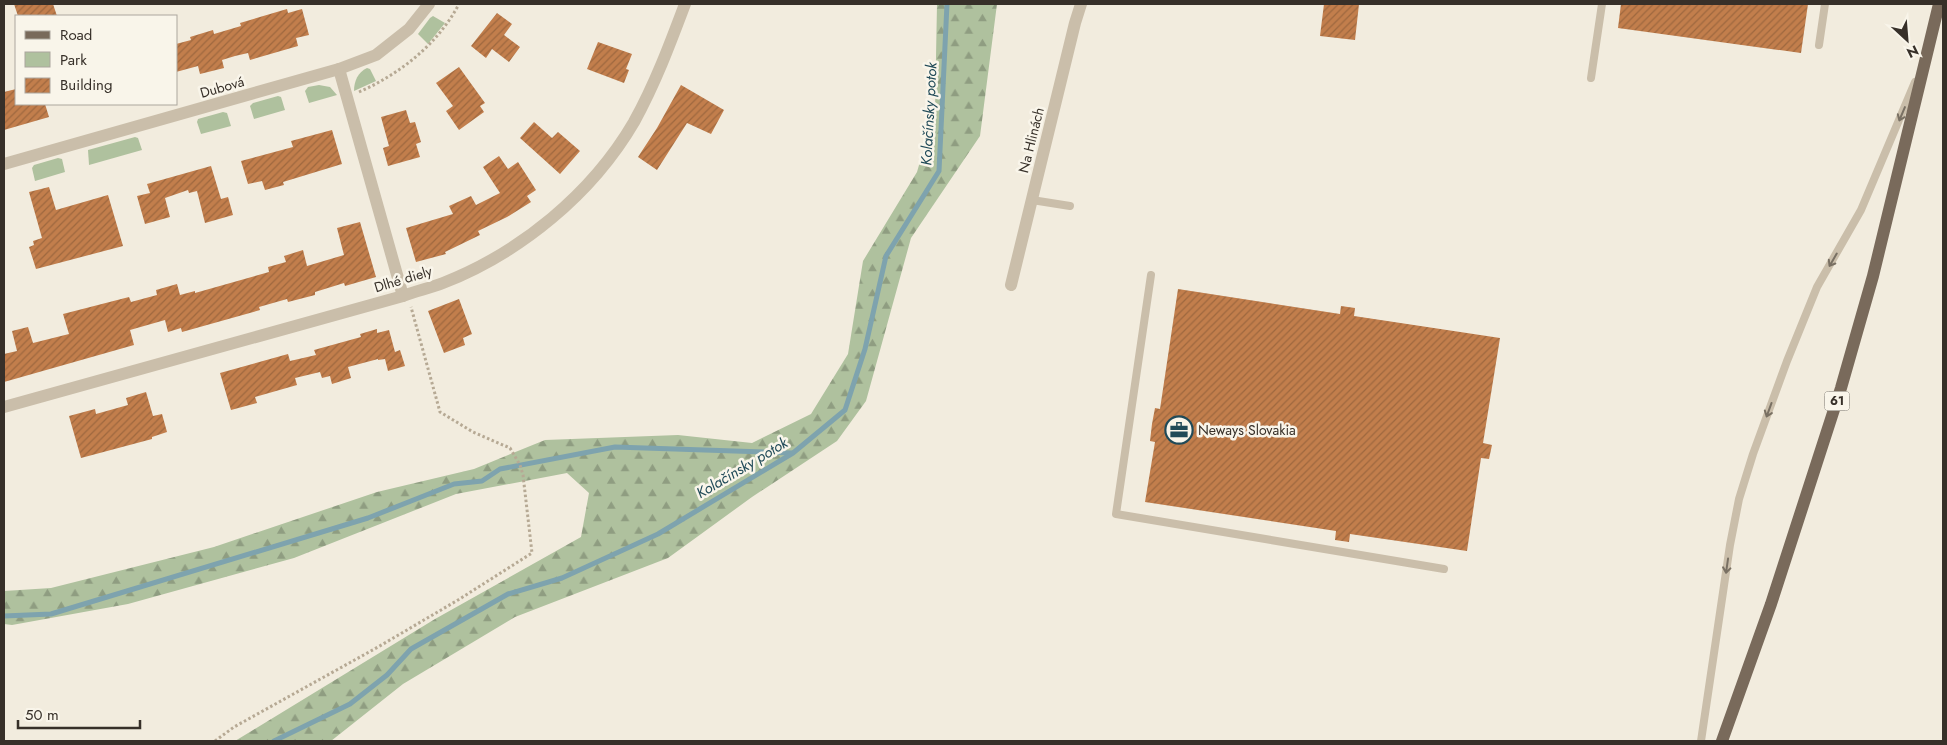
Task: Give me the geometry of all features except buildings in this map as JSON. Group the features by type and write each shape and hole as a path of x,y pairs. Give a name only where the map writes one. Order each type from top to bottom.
{"main road":[{"name":"61","path":"1722,741 1771,604 1841,388 1874,276 1939,4"}],"street":[{"name":"Dubová","path":"4,164 339,69 376,55 409,29 429,4"},
{"name":"Dlhé diely","path":"4,407 405,295 457,276 507,250 548,221 572,199 596,173 632,124 655,80 685,4"},
{"name":"Na Hlinách","path":"1011,284 1081,4"},
{"path":"339,69 405,295"}],"lane":[{"path":"1591,78 1602,4"},
{"path":"1819,45 1825,4"},
{"path":"1702,741 1730,545 1739,499 1753,454 1787,361 1818,287 1861,210 1928,53"},
{"path":"1032,200 1070,206"},
{"path":"1151,275 1116,514 1444,569"}],"path":[{"path":"355,94 391,75 419,55 440,34 460,4"},
{"path":"215,741 234,728 458,600 532,553 520,465 510,448 474,432 440,412 405,295"}],"green space":[{"path":"937,4 997,4 980,136 911,238 866,401 837,441 752,497 668,558 515,617 403,684 331,741 235,741 435,619 581,537 589,493 567,473 456,494 294,558 128,604 12,625 4,624 4,591 51,588 214,547 377,492 474,469 545,440 678,435 752,443 811,414 848,354 863,261 917,172 935,110"},
{"path":"433,16 445,23 428,44 418,34"},
{"path":"367,68 370,69 376,81 354,91 357,77"},
{"path":"319,85 330,87 337,95 309,103 305,91 308,87"},
{"path":"278,96 281,97 285,110 254,119 250,106 253,103"},
{"path":"223,112 227,113 231,126 201,134 197,122 198,119"},
{"path":"135,137 138,138 142,150 89,165 88,150"},
{"path":"58,158 62,159 65,172 35,181 32,168 34,165"}],"waterway":[{"name":"Kolačínsky potok","path":"274,741 350,704 387,675 411,649 508,594 562,578 658,534 793,453 845,410 865,349 886,256 939,171 947,4"},
{"path":"4,616 51,614 368,518 454,484 482,481 500,469 615,447 792,453"}],"place":[{"name":"Neways Slovakia","path":"1179,430"}]}
